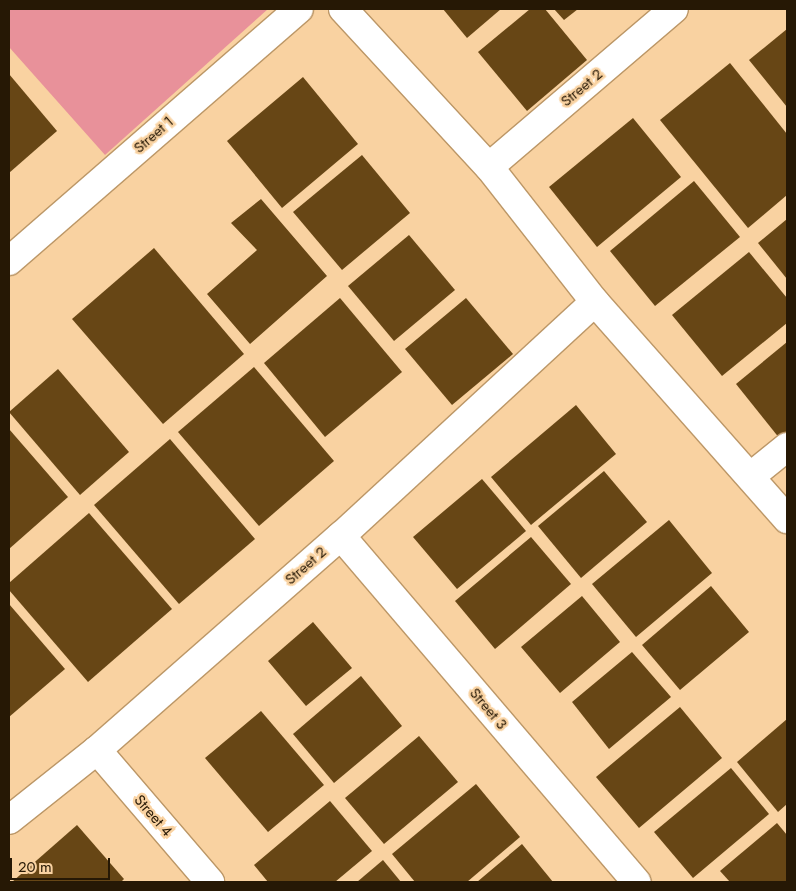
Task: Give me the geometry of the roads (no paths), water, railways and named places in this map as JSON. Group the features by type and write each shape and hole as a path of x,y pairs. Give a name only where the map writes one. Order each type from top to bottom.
{"street":[{"name":"Street 1","path":"9,261 299,9"},
{"path":"343,9 489,167 595,302 751,476 787,519"},
{"name":"Street 2","path":"489,167 674,9"},
{"name":"Street 2","path":"9,820 97,750 341,536 595,302"},
{"path":"751,476 787,446"},
{"name":"Street 3","path":"341,536 636,882"},
{"name":"Street 4","path":"97,750 210,882"}]}
